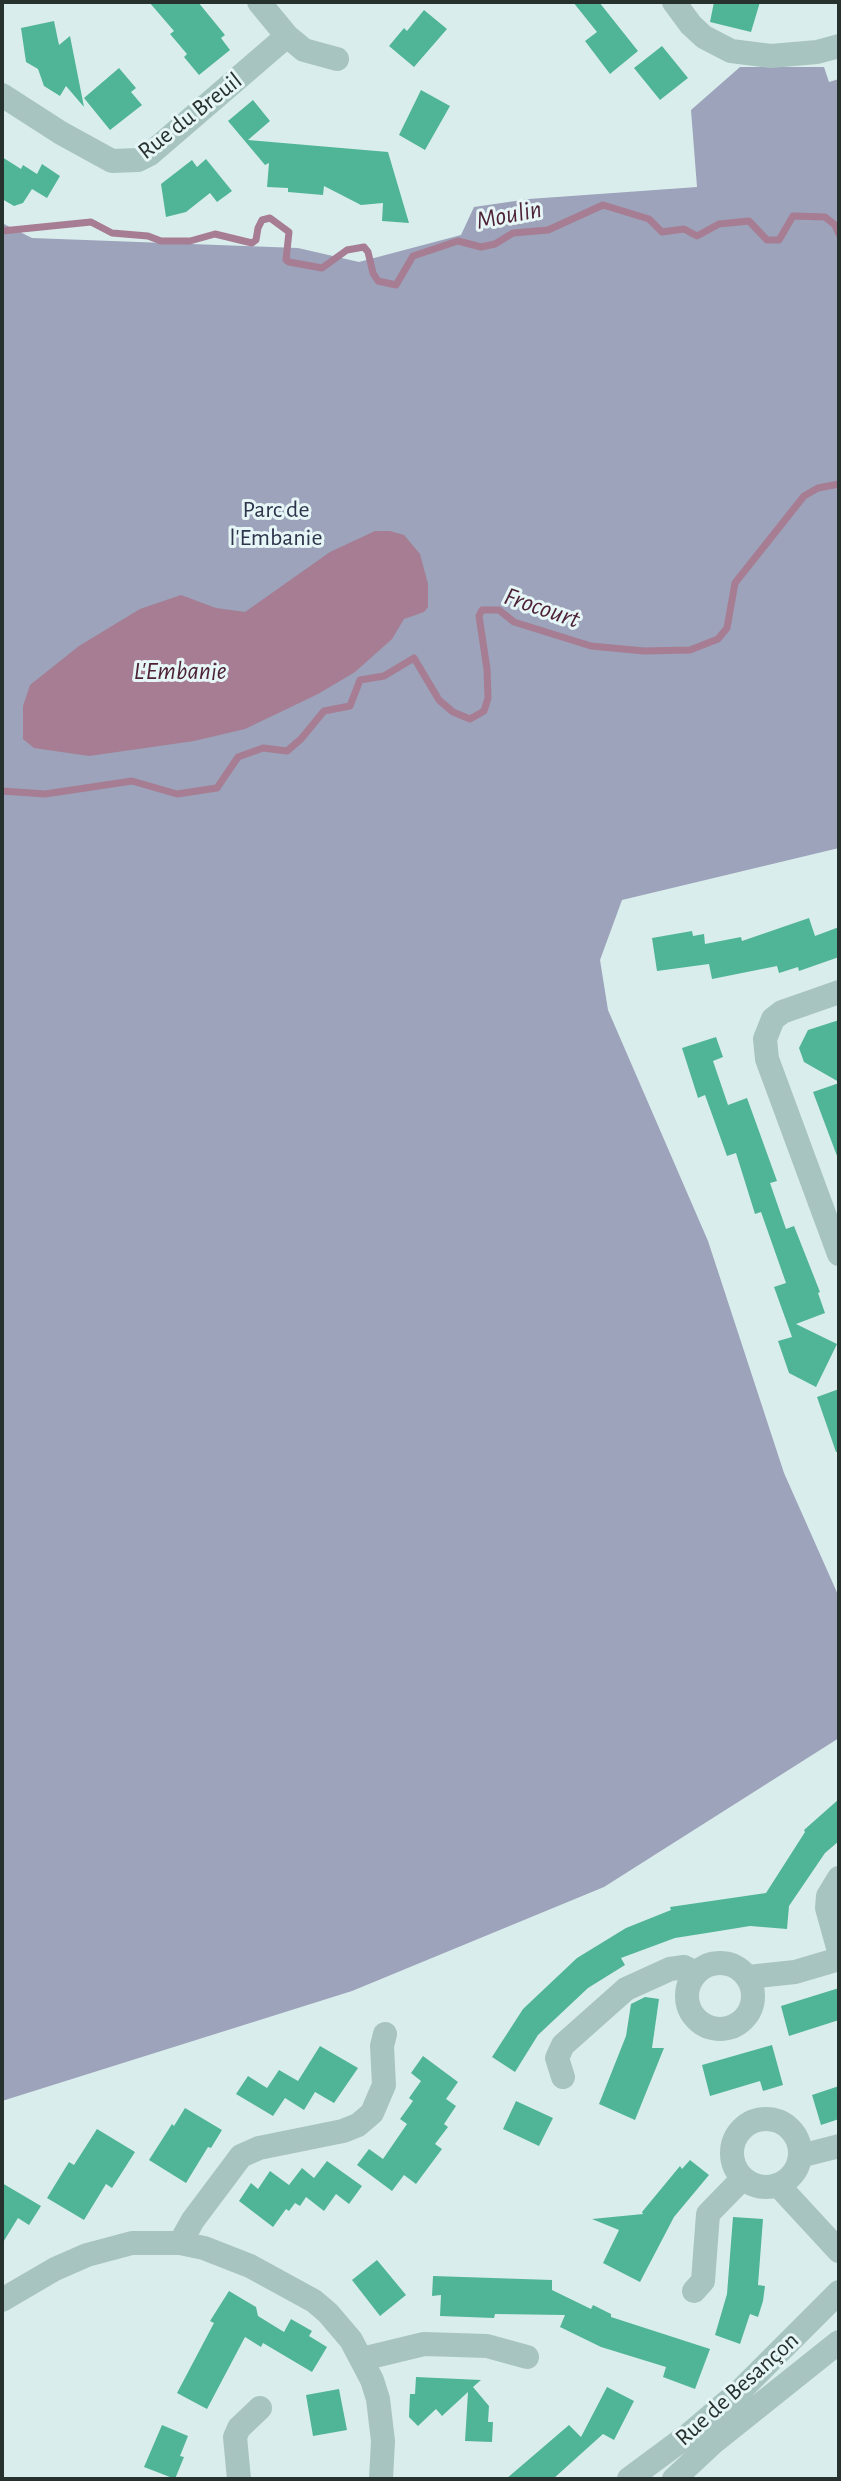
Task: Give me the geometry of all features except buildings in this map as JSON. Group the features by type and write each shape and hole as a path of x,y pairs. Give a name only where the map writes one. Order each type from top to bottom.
{"street":[{"path":"259,2 287,36 304,50 337,59"},
{"path":"674,2 704,37 731,51 771,56 817,52 839,46"},
{"name":"Rue du Breuil","path":"2,95 112,161 138,160 150,154 287,36"},
{"path":"839,992 782,1012 773,1019 765,1039 767,1059 839,1254"},
{"path":"839,1878 828,1896 827,1908 839,1951"},
{"path":"748,1977 795,1972 839,1959"},
{"path":"723,1962 741,1970 748,1977 752,2006 741,2022 722,2029 703,2024 690,2010 687,1990 696,1973 713,1963 723,1962"},
{"path":"563,2077 557,2058 563,2045 626,1989 670,1969 684,1967 696,1973"},
{"path":"180,2243 193,2220 241,2156 259,2148 343,2131 358,2125 372,2113 384,2085 382,2046 385,2034"},
{"path":"755,2121 777,2121 787,2126 799,2144 800,2156 796,2171 778,2185 759,2186 743,2178 736,2168 733,2146 745,2127 755,2121"},
{"path":"800,2156 839,2146"},
{"path":"694,2291 703,2281 708,2214 743,2178"},
{"path":"778,2185 839,2251"},
{"path":"2,2300 55,2269 87,2255 132,2243 180,2243 226,2256 278,2280 328,2313 351,2340 362,2359 372,2380 382,2421 381,2479"},
{"name":"Rue de Besançon","path":"629,2479 687,2436 742,2389 839,2292"},
{"name":"Rue de Besançon","path":"674,2479 715,2441 839,2342"},
{"path":"362,2359 424,2344 487,2346 527,2357"},
{"path":"239,2479 235,2437 239,2428 260,2408"}],"green space":[{"name":"Parc de l'Embanie","path":"740,67 824,67 829,82 839,79 839,848 622,900 600,960 608,1010 708,1241 784,1473 839,1597 839,1738 604,1887 352,1991 2,2101 2,223 32,238 298,248 359,262 461,235 474,207 529,199 697,187 691,110"}],"water":[{"name":"L'Embanie","path":"375,531 404,535 420,554 428,584 428,607 424,612 404,619 392,639 355,672 318,694 245,729 194,741 89,756 34,748 23,739 23,706 30,685 79,646 140,609 181,595 216,608 245,612 330,552"}],"waterway":[{"name":"Moulin","path":"2,231 91,222 112,233 148,236 161,241 190,241 215,234 252,243 256,240 262,220 270,218 289,232 286,260 289,262 322,268 347,250 364,247 378,281 396,285 413,256 458,241 481,247 495,244 513,233 548,230 603,205 649,219 662,232 684,229 697,236 719,224 749,221 767,240 779,240 793,216 825,217 835,225 839,234"},
{"name":"Frocourt","path":"2,791 45,794 132,781 177,794 217,788 238,757 263,748 287,751 324,711 350,706 360,680 384,676 414,658 439,700 453,712 470,719 484,711 488,698 479,616 482,610 499,610 514,622 591,646 644,651 690,650 718,639 727,628 735,583 804,496 818,488 839,484"}]}
